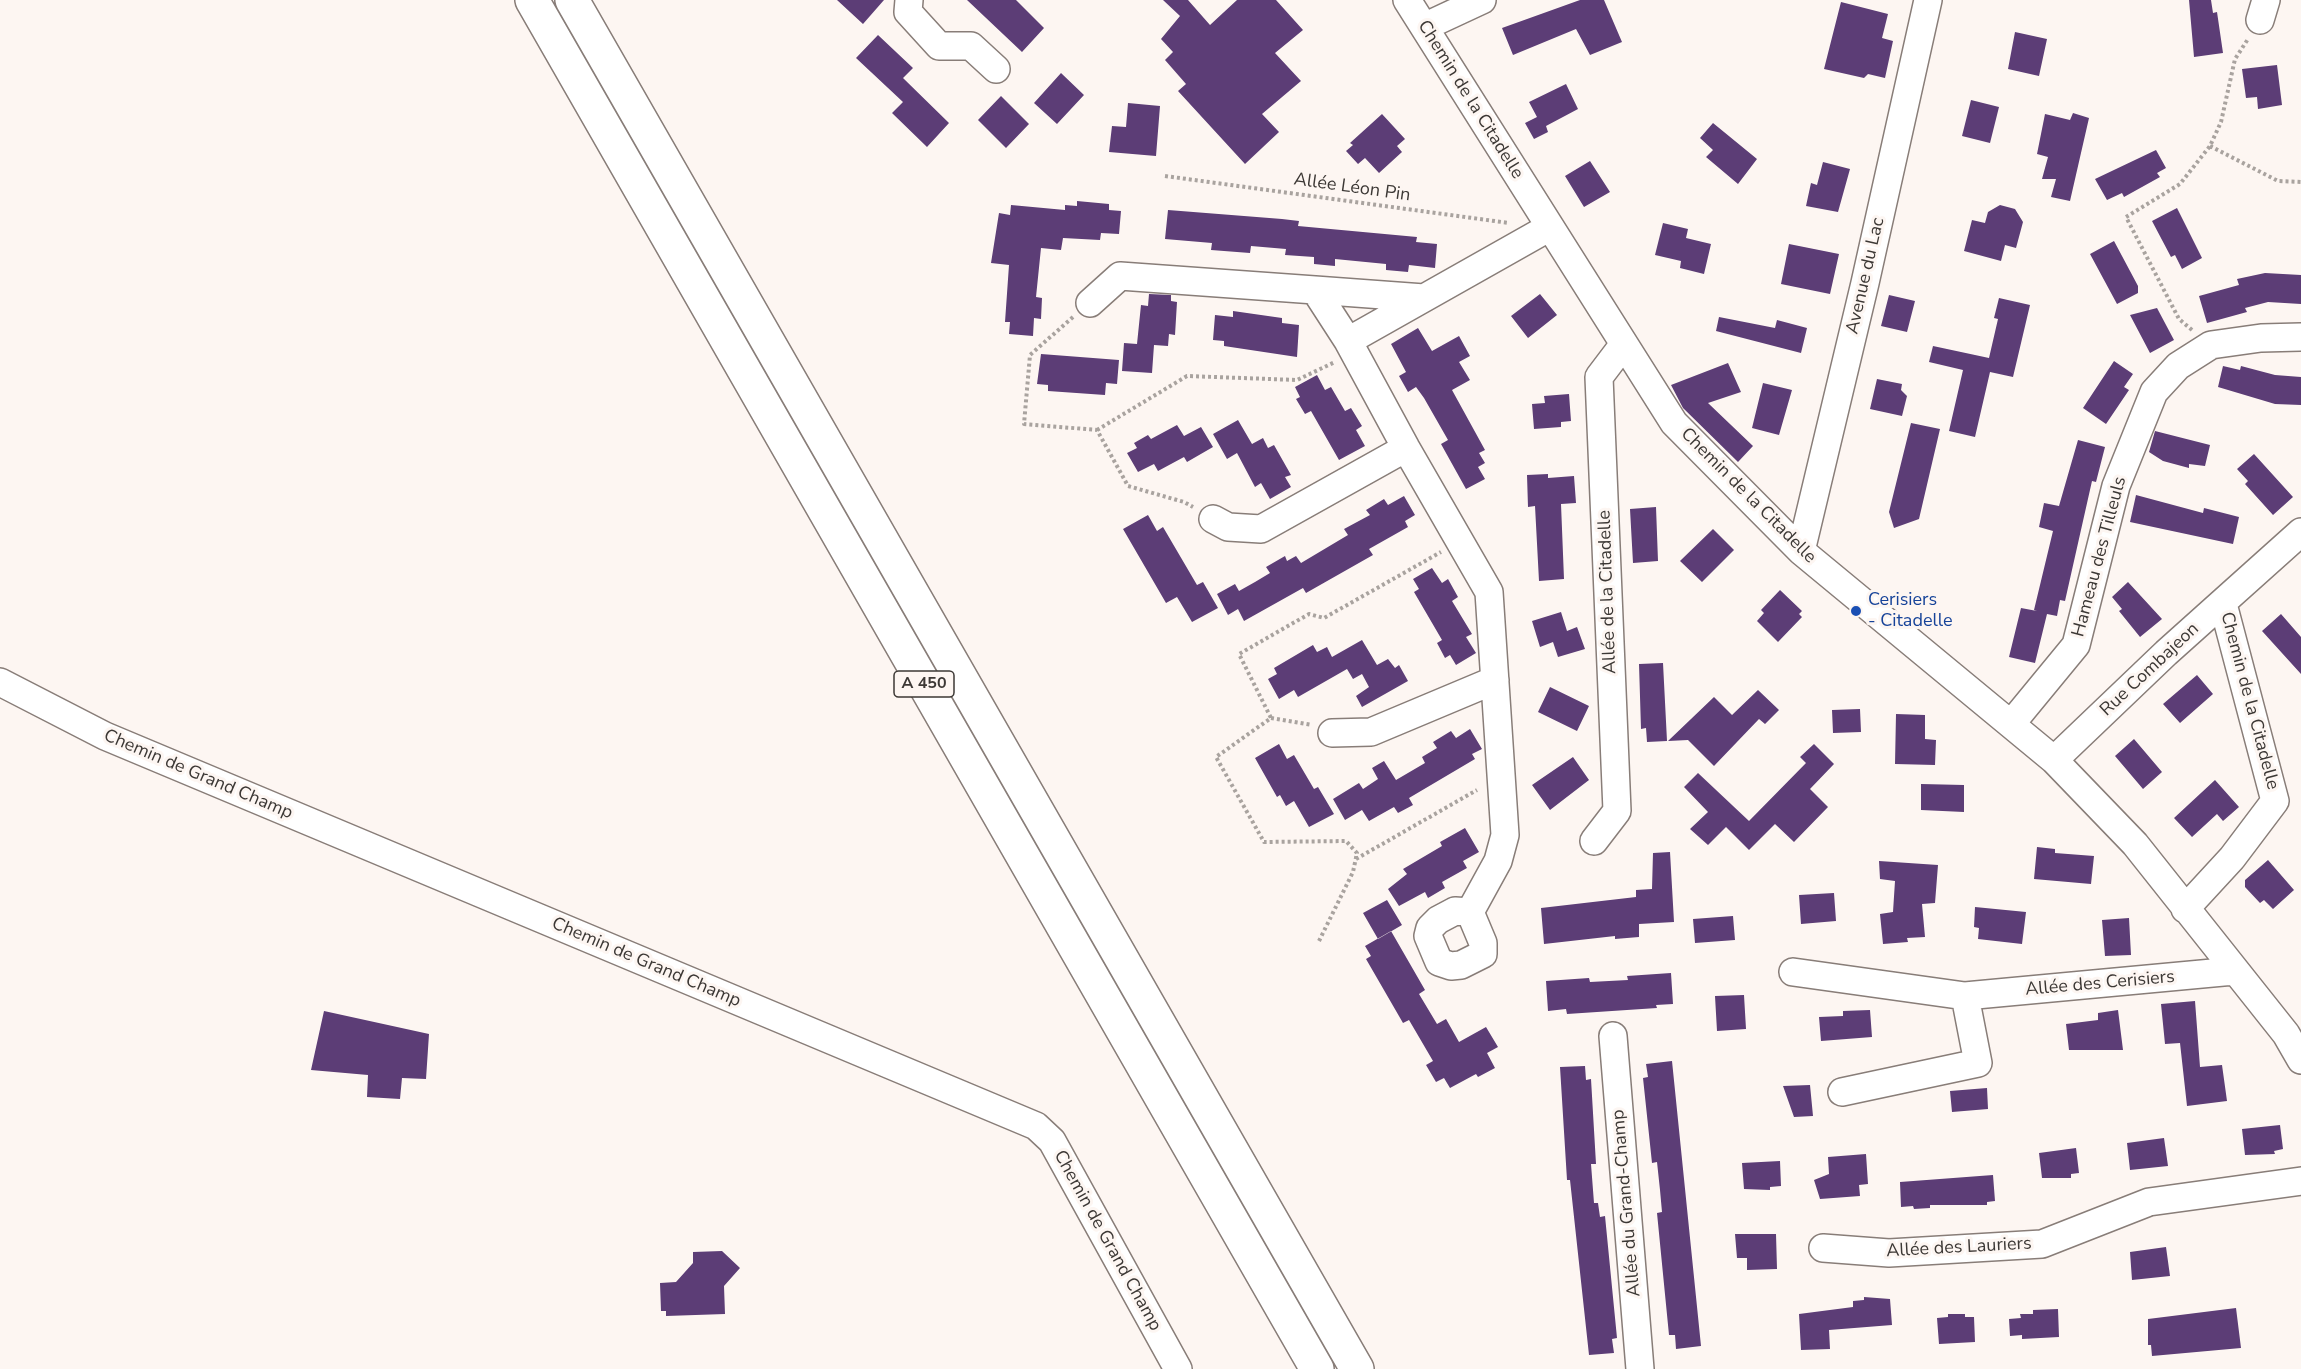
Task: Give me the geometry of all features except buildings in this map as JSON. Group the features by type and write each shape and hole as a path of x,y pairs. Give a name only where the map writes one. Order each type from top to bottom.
{"highway":[{"name":"A 450","path":"532,0 1317,1369"},
{"name":"A 450","path":"572,0 1357,1369"}],"street":[{"path":"909,0 908,12 939,46 971,46 996,69"},
{"name":"Chemin de la Citadelle","path":"1407,0 1539,233 1624,344 1674,423 1801,551 2054,760 2135,844 2286,1034 2300,1056"},
{"path":"1424,27 1482,0"},
{"name":"Avenue du Lac","path":"1801,551 1865,283 1928,0"},
{"path":"1351,347 1424,298 1539,233"},
{"path":"1090,303 1120,276 1424,298"},
{"path":"1315,290 1351,347 1489,592 1505,835 1498,861 1470,912"},
{"name":"Hameau des Tilleuls","path":"2010,724 2076,645 2116,486 2154,392 2178,366 2211,345 2260,338 2301,338"},
{"name":"Allée de la Citadelle","path":"1594,841 1617,811 1599,377 1624,344"},
{"path":"1213,519 1228,527 1261,529 1406,448"},
{"name":"Rue Combajeon","path":"2054,760 2166,653 2301,532"},
{"name":"Chemin de la Citadelle","path":"2185,909 2232,858 2275,801 2223,603"},
{"path":"1332,733 1371,732 1495,680"},
{"name":"Chemin de Grand Champ","path":"0,682 105,736 1036,1126 1052,1141 1178,1369"},
{"name":"Allée des Cerisiers","path":"1793,972 1965,996 2234,971"},
{"path":"1842,1092 1978,1063 1965,996"},
{"name":"Allée du Grand-Champ","path":"1613,1036 1640,1369"},
{"name":"Allée des Lauriers","path":"1823,1248 1889,1253 2042,1244 2149,1202 2301,1181"}],"path":[{"path":"2211,345 2178,319 2126,217 2180,184 2210,146 2222,122 2235,59 2263,10"},
{"path":"2210,146 2278,181 2301,182"},
{"name":"Allée Léon Pin","path":"1165,176 1519,224 1539,233"},
{"path":"1090,303 1030,355 1024,424 1097,430 1187,376 1297,380 1351,347"},
{"path":"1097,430 1128,486 1184,502 1213,519"},
{"path":"1271,718 1305,722 1332,733"},
{"path":"1356,859 1502,776"}],"place":[{"name":"Cerisiers - Citadelle","path":"1856,611"}]}
